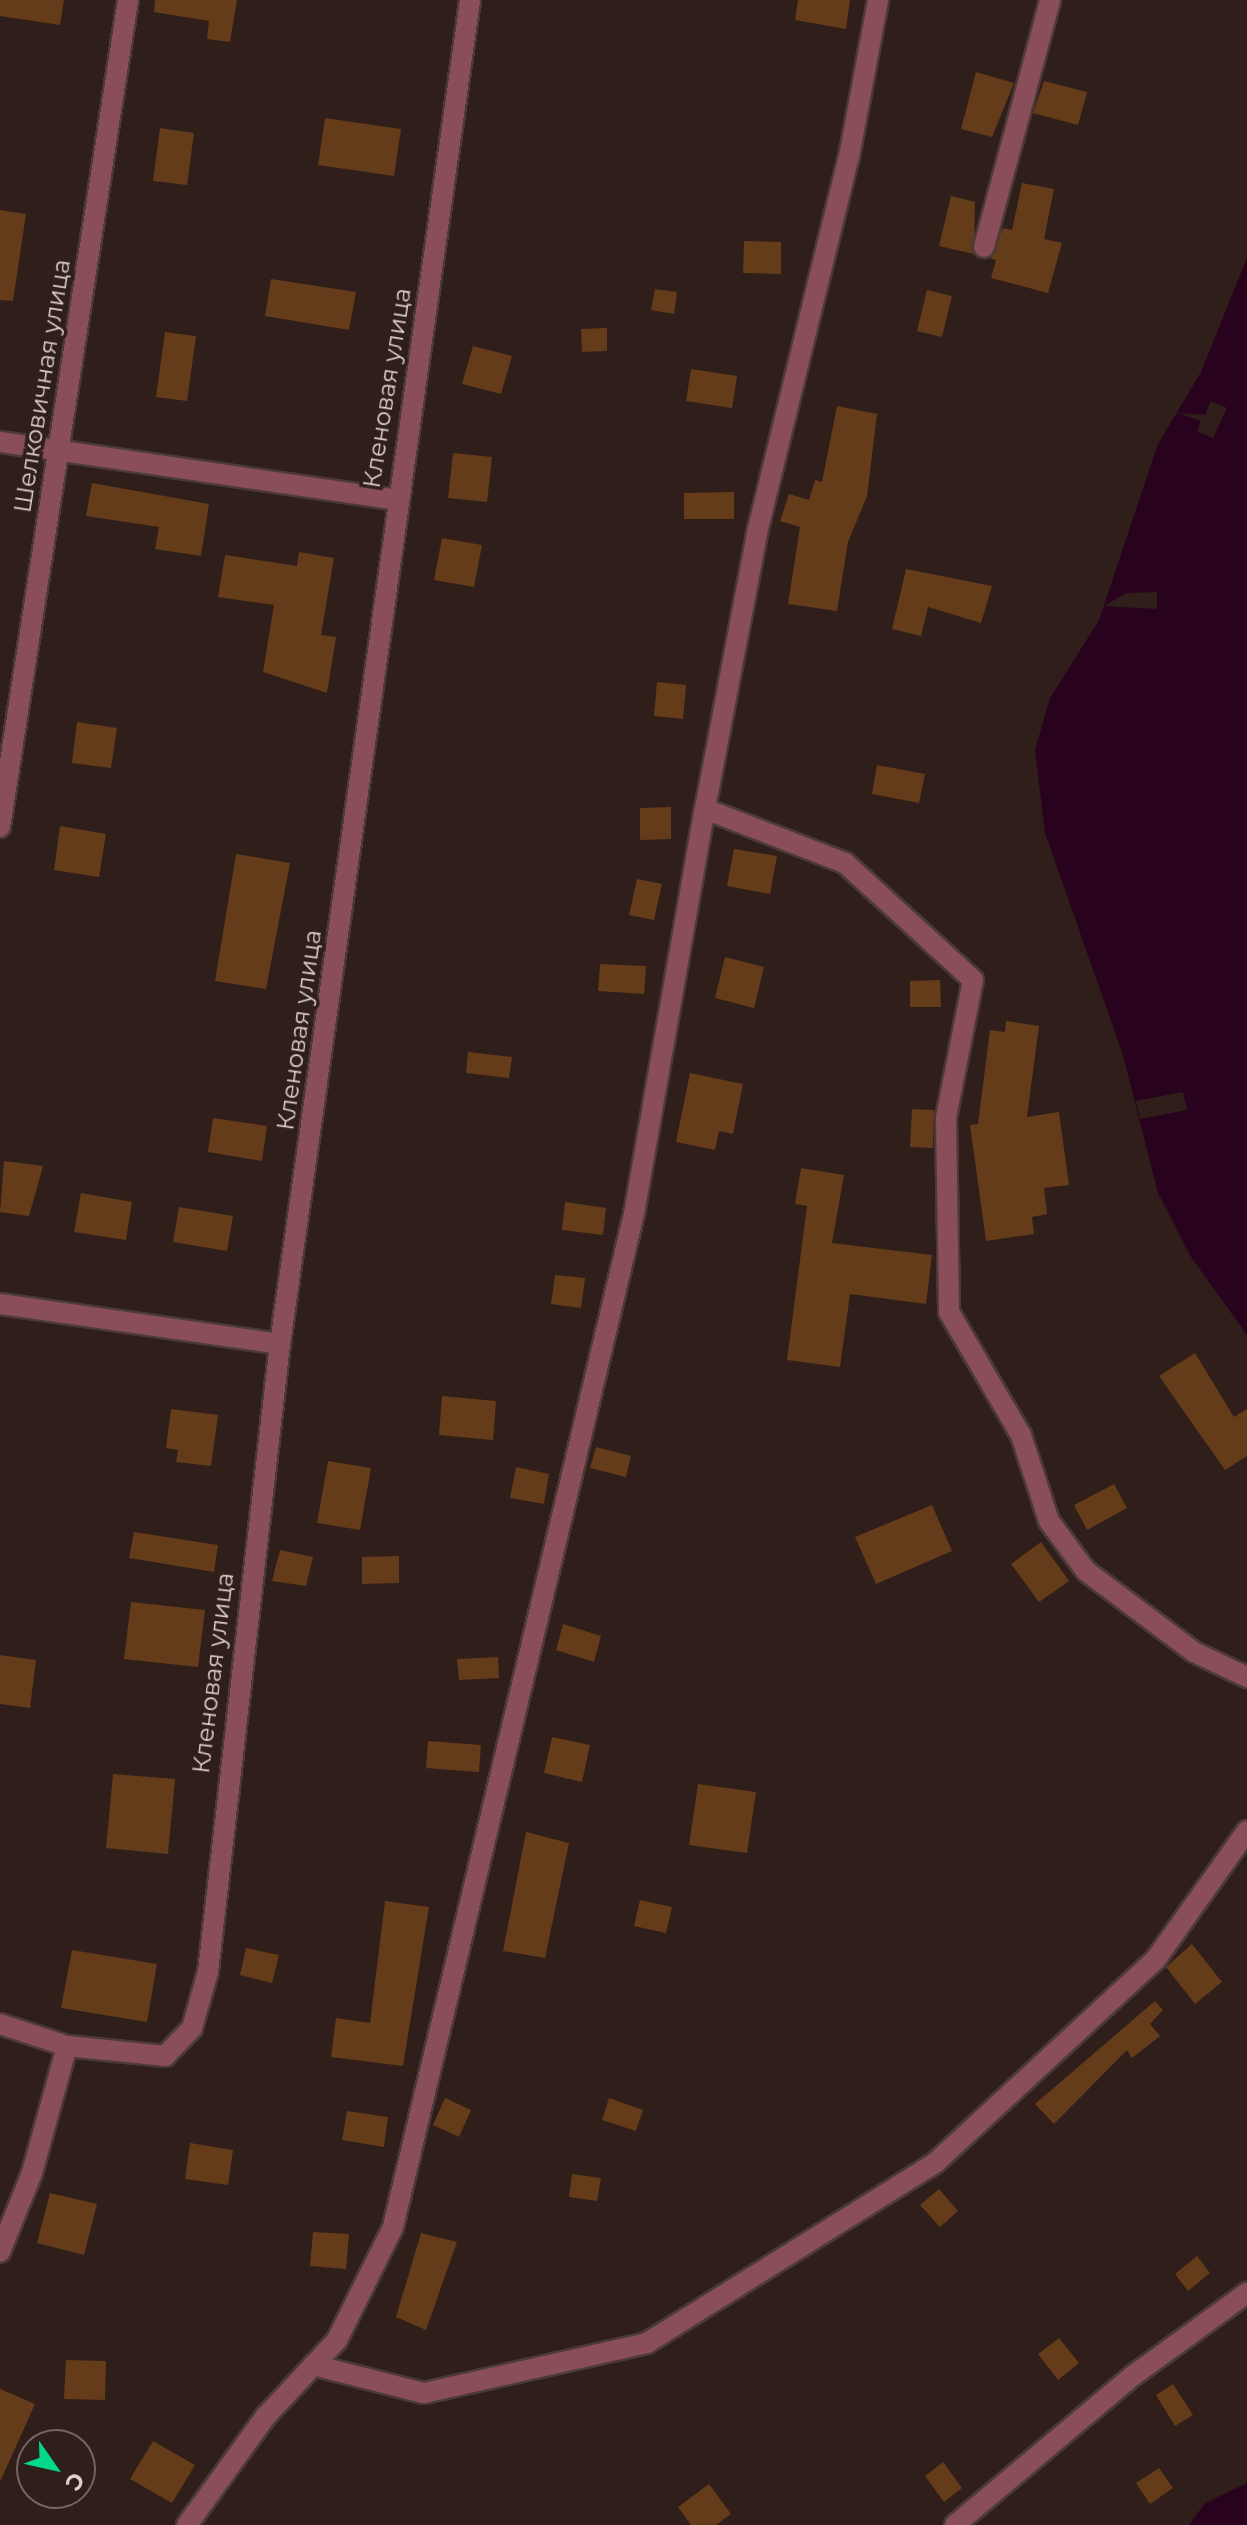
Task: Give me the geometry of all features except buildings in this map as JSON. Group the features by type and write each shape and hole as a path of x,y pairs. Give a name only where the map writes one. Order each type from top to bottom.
{"street":[{"name":"Шелковичная улица","path":"0,827 128,0"},
{"name":"Кленовая улица","path":"67,2046 165,2056 192,2028 208,1972 280,1344 396,500 470,0"},
{"path":"187,2525 266,2416 337,2340 393,2227 634,1214 757,533 849,157 878,0"},
{"path":"984,247 1050,0"},
{"path":"0,442 396,500"},
{"path":"705,809 845,863 973,980 946,1117 949,1312 1021,1435 1049,1521 1086,1571 1194,1652 1247,1677"},
{"path":"0,1304 280,1344"},
{"path":"313,2365 424,2393 647,2343 935,2163 1156,1959 1247,1831"},
{"path":"0,2024 67,2046 32,2173 0,2252"},
{"path":"955,2525 1134,2375 1247,2293"}],"shaded area":[{"path":"1247,258 1247,1335 1191,1257 1158,1193 1123,1055 1045,833 1035,750 1050,698 1099,620 1158,444 1201,372"},
{"path":"1247,2483 1247,2525 1189,2525 1205,2503"}],"pier":[{"path":"1211,401 1227,408 1213,438 1197,431 1201,421 1178,413 1205,415"},
{"path":"1157,592 1157,609 1104,606 1126,593"},
{"path":"1183,1092 1187,1110 1140,1119 1136,1101"}]}
